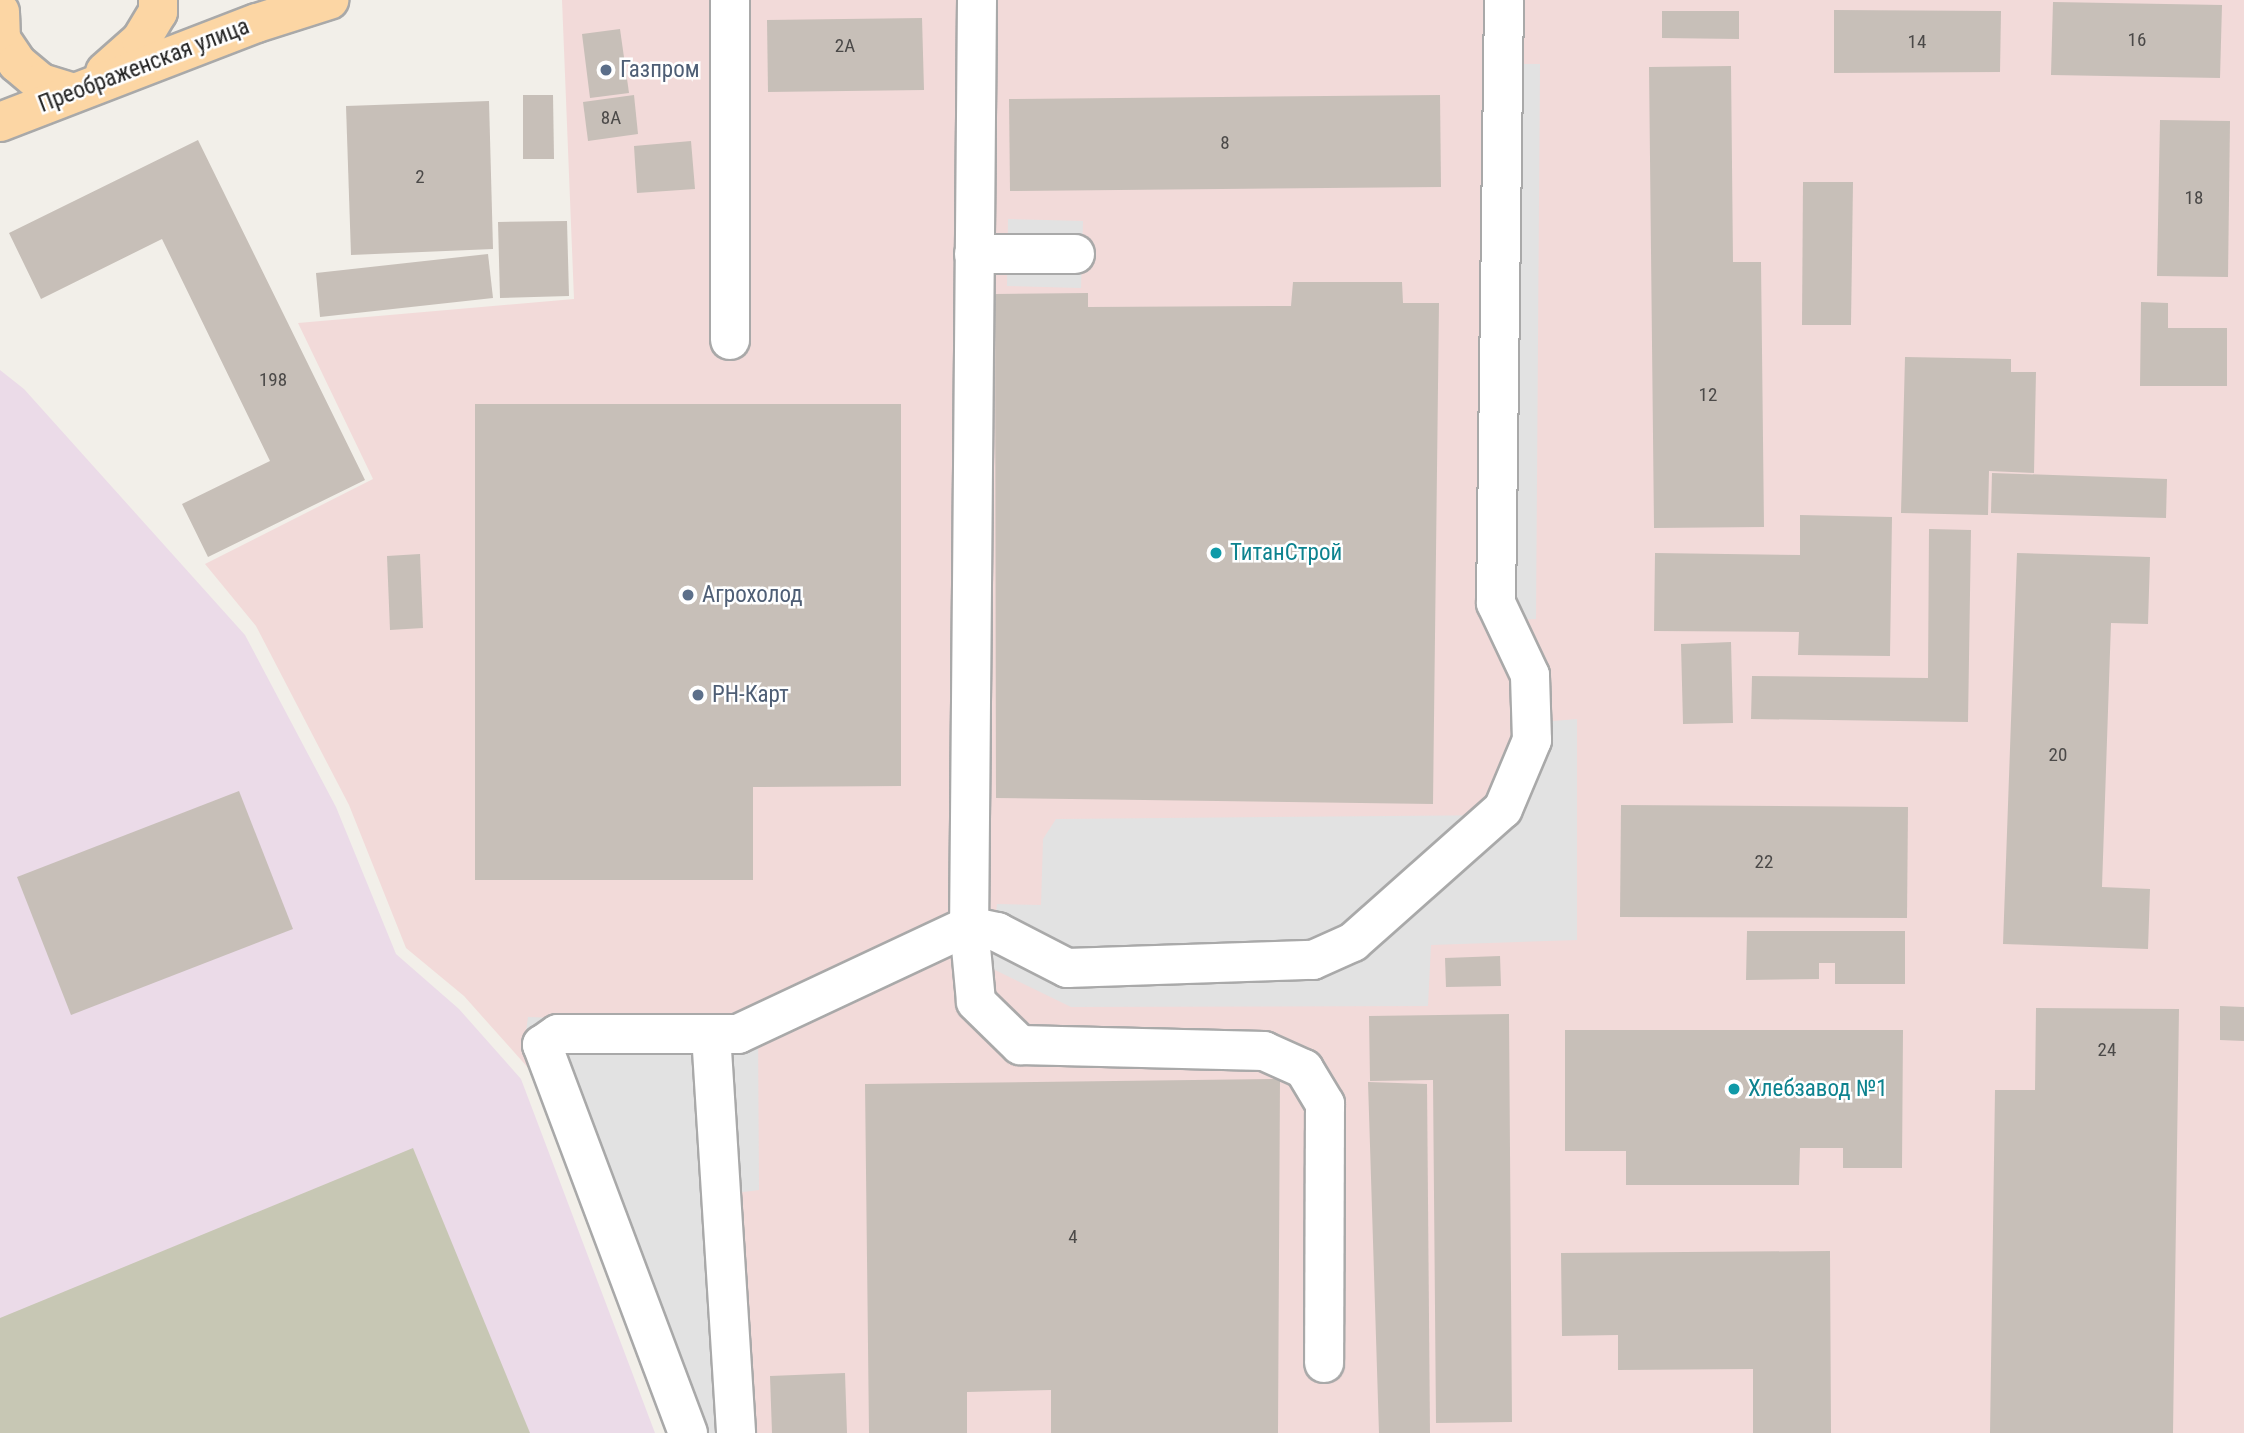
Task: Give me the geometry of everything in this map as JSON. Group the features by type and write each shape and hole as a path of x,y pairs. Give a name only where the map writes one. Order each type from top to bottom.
{"main road":[{"path":"0,12 1,39 17,64 40,83 80,90 141,40 158,12 158,0"},
{"name":"Преображенская улица","path":"0,122 80,90 329,0"}],"lane":[{"path":"730,0 730,340"},
{"path":"977,0 969,926 976,1002 1020,1045 1264,1051 1304,1069 1325,1104 1324,1363"},
{"path":"688,1433 542,1045 558,1034 738,1034 969,926 997,932 1068,968 1313,960 1353,942 1503,809 1532,740 1530,675 1496,603 1504,0"},
{"path":"974,254 1075,254"},
{"path":"711,1034 736,1433"}],"shaded area":[{"path":"562,0 2244,0 2244,1433 669,1433 530,1070 464,996 406,948 349,805 256,626 205,564 373,479 298,323 574,299"},
{"path":"1511,64 1540,64 1536,619 1513,620"},
{"path":"1008,219 1083,221 1081,288 1007,286"},
{"path":"0,370 24,389 245,635 336,807 396,954 459,1009 521,1079 655,1433 0,1433"},
{"path":"1577,719 1577,940 1431,945 1428,1006 1071,1007 989,967 997,904 1041,905 1043,839 1056,819 1509,815 1541,722"},
{"path":"528,1017 758,1025 759,1190 736,1193 746,1433 674,1433 524,1046"},
{"path":"413,1148 530,1433 0,1433 0,1318"}],"building":[{"path":"2053,2 2222,5 2220,78 2051,75"},
{"path":"1834,10 2001,11 2000,72 1834,73"},
{"path":"1662,11 1739,11 1739,39 1662,38"},
{"path":"922,18 924,90 768,92 767,20"},
{"name":"Газпром","path":"620,29 629,93 590,98 582,34"},
{"path":"1731,66 1733,262 1761,262 1764,527 1654,528 1649,67"},
{"path":"523,95 553,95 554,159 523,159"},
{"name":"Газпром","path":"634,95 638,134 588,141 583,102"},
{"path":"1440,95 1441,187 1010,191 1009,99"},
{"path":"489,101 493,249 351,255 346,106"},
{"path":"2160,120 2230,121 2228,277 2157,276"},
{"path":"198,140 365,480 208,557 182,504 270,461 162,239 41,299 9,233"},
{"path":"691,141 695,189 637,193 634,146"},
{"path":"1803,182 1853,182 1851,325 1802,325"},
{"path":"567,221 569,296 500,298 498,222"},
{"path":"488,254 493,298 320,317 316,273"},
{"name":"ТитанСтрой","path":"1293,282 1402,282 1403,303 1439,303 1433,804 996,798 995,294 1088,293 1088,307 1291,306"},
{"path":"2141,302 2168,303 2168,328 2227,328 2227,386 2140,386"},
{"path":"1905,357 2011,359 2011,372 2036,372 2034,473 1989,471 1988,515 1901,513"},
{"name":"Агрохолод","path":"475,404 901,404 901,786 753,787 753,880 475,880"},
{"path":"1992,473 2167,479 2166,518 1991,513"},
{"path":"1800,515 1892,517 1890,656 1798,655 1799,632 1654,631 1655,553 1800,555"},
{"path":"1929,529 1971,530 1968,722 1751,719 1752,676 1928,678"},
{"path":"2017,553 2150,557 2148,624 2111,623 2102,887 2150,889 2148,949 2003,944"},
{"path":"420,554 423,628 390,630 387,556"},
{"path":"1731,642 1733,723 1683,724 1681,644"},
{"path":"239,791 293,929 71,1015 17,877"},
{"path":"1621,805 1908,807 1907,918 1620,917"},
{"path":"1747,931 1905,931 1905,984 1835,984 1835,963 1819,963 1819,979 1746,980"},
{"path":"1500,956 1501,986 1446,987 1445,958"},
{"path":"2220,1006 2244,1007 2244,1041 2220,1040"},
{"path":"2036,1008 2179,1009 2173,1433 1990,1433 1995,1090 2035,1090"},
{"path":"1509,1014 1512,1422 1436,1423 1433,1080 1370,1081 1369,1016"},
{"name":"Хлебзавод №1","path":"1565,1030 1903,1030 1902,1168 1843,1168 1843,1148 1800,1148 1799,1185 1626,1185 1626,1151 1565,1151"},
{"path":"1280,1079 1278,1433 1051,1433 1051,1390 967,1392 967,1433 869,1433 865,1084"},
{"path":"1368,1082 1427,1084 1430,1433 1379,1433"},
{"path":"1830,1251 1831,1433 1753,1433 1753,1369 1618,1370 1618,1335 1562,1336 1561,1253"},
{"path":"845,1373 847,1433 772,1433 770,1376"}],"place":[{"name":"Газпром","path":"606,70"},
{"name":"ТитанСтрой","path":"1216,553"},
{"name":"Агрохолод","path":"688,595"},
{"name":"РН-Карт","path":"698,695"},
{"name":"Хлебзавод №1","path":"1734,1089"}]}
